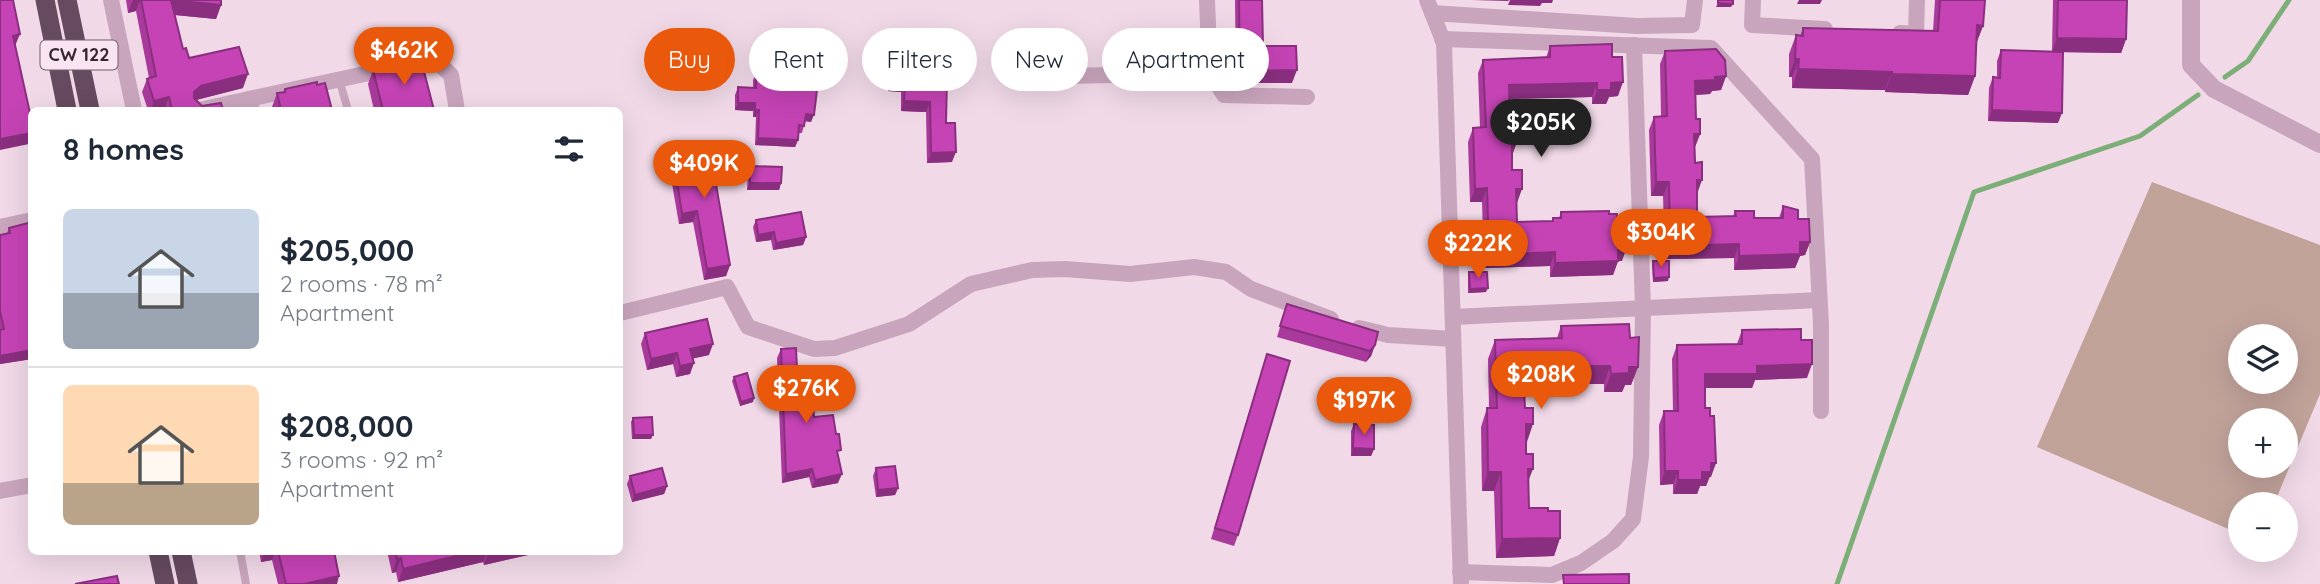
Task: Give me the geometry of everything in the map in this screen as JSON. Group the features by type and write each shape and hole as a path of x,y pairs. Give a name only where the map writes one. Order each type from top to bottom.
{"highway":[{"name":"CW 122","path":"45,0 66,107"},
{"name":"CW 122","path":"71,2 89,107"},
{"path":"159,555 165,584"},
{"path":"182,555 188,584"}],"street":[{"path":"111,0 133,107"},
{"path":"1207,0 1208,28"},
{"path":"1634,46 1643,308 1641,457 1633,519 1614,541 1581,563 1552,575 1461,578 1444,43 1429,7 1637,26 1692,25 1695,0"},
{"path":"1753,0 1752,25 1847,30"},
{"path":"1888,33 1916,34 1917,0"},
{"path":"2191,0 2191,65 2214,89 2320,144"},
{"path":"1443,39 1711,48 1812,159 1821,411"},
{"path":"230,107 251,105 339,79 434,59 451,75 456,107"},
{"path":"1221,91 1224,95 1307,97"},
{"path":"0,227 28,221"},
{"path":"623,312 727,287 748,327 814,349 835,348 909,324 971,284 1032,270 1065,269 1129,274 1194,267 1226,272 1251,289 1348,325 1388,335 1453,339"},
{"path":"1453,317 1819,300"},
{"path":"0,491 28,486"}],"lane":[{"path":"339,79 347,107"},
{"path":"241,555 246,584"}],"shaded area":[{"path":"2152,182 2320,245 2320,394 2298,447 2298,408 2228,408 2228,478 2285,478 2279,492 2228,492 2228,529 2037,447"}],"building":[{"path":"0,0 13,0 20,34 13,36 29,107 28,134 0,139"},
{"path":"141,0 171,0 183,49 186,48 189,58 239,47 248,74 201,86 194,92 194,98 202,106 221,103 222,107 171,107 169,97 154,101 147,79 156,76"},
{"path":"171,0 221,0 221,5"},
{"path":"1239,0 1262,0 1263,28 1239,28"},
{"path":"1718,0 1733,0 1733,4 1718,3"},
{"path":"1940,0 1985,0 1983,26 1977,25 1975,76 1798,69 1799,59 1795,59 1796,35 1803,36 1803,28 1938,31"},
{"path":"2058,0 2127,0 2126,39 2057,38"},
{"path":"1612,44 1612,57 1622,57 1623,82 1611,83 1611,90 1597,90 1597,83 1509,85 1510,126 1517,126 1517,142 1512,142 1512,170 1522,170 1522,189 1516,189 1517,222 1553,221 1553,218 1561,218 1561,212 1609,211 1609,214 1617,214 1617,222 1626,222 1627,247 1618,248 1618,261 1555,263 1555,252 1489,255 1487,188 1475,189 1473,128 1486,127 1483,60 1550,57 1550,46"},
{"path":"1269,46 1296,46 1297,70 1269,70"},
{"path":"1716,49 1725,60 1726,76 1715,77 1715,80 1695,81 1696,119 1700,119 1700,134 1694,134 1695,163 1702,162 1702,180 1697,180 1697,217 1736,216 1735,211 1754,211 1754,218 1783,218 1783,206 1798,210 1798,219 1809,219 1810,242 1800,242 1800,254 1739,256 1739,244 1670,246 1669,182 1656,182 1654,117 1667,116 1665,51"},
{"path":"2001,50 2063,52 2062,113 1992,110 1993,77 2000,78"},
{"path":"421,60 433,107 382,107 373,70"},
{"path":"317,82 317,85 325,83 331,107 280,107 277,93 285,92 285,89"},
{"path":"738,87 749,88 749,91 817,91 814,115 806,114 804,126 799,125 798,140 758,138 759,110 755,110 755,103 738,103"},
{"path":"905,91 947,91 946,123 955,123 956,152 931,153 930,102 904,101"},
{"path":"718,142 723,172 714,173 730,265 707,269 697,211 682,214 674,161 694,158 692,146"},
{"path":"750,166 782,167 781,183 750,183"},
{"path":"801,212 806,237 776,243 774,232 758,235 756,220"},
{"path":"28,223 28,351 0,356 0,330 4,329 0,311 0,235 10,233 9,228"},
{"path":"1653,261 1669,261 1669,277 1654,278"},
{"path":"1469,272 1487,272 1488,288 1470,289"},
{"path":"1287,304 1378,332 1375,345 1370,351 1280,326"},
{"path":"707,319 713,344 690,349 694,363 680,366 677,353 651,359 645,333"},
{"path":"1629,324 1630,338 1639,337 1638,367 1629,367 1629,373 1611,374 1610,366 1581,366 1581,372 1566,373 1566,368 1523,369 1525,408 1533,408 1533,424 1526,424 1526,454 1533,454 1533,469 1528,469 1529,508 1560,511 1560,538 1502,539 1501,472 1488,472 1487,408 1497,408 1495,340 1562,338 1561,326"},
{"path":"1801,329 1801,340 1812,340 1812,364 1757,366 1757,374 1705,374 1705,408 1710,408 1710,416 1714,416 1716,463 1711,463 1711,472 1702,472 1702,480 1678,480 1678,471 1665,471 1664,411 1678,411 1677,345 1742,344 1742,330"},
{"path":"796,348 797,369 811,368 814,417 833,415 836,434 839,434 841,450 837,451 842,474 815,480 812,469 786,474 781,349"},
{"path":"1267,354 1290,361 1238,535 1215,528"},
{"path":"747,373 754,398 741,402 734,377"},
{"path":"652,417 653,435 634,435 633,418"},
{"path":"1354,424 1374,425 1374,449 1353,448"},
{"path":"895,466 898,488 878,490 876,468"},
{"path":"662,468 667,486 635,495 630,476"},
{"path":"279,555 335,555 339,576 304,584 286,584"},
{"path":"396,555 460,555 403,569 401,558 397,559"},
{"path":"1629,574 1629,584 1564,584 1563,575"},
{"path":"117,576 119,584 75,584"}],"waterway":[{"path":"2225,77 2248,61 2289,0"},
{"path":"1837,584 1974,192 2140,136 2198,95"}]}
